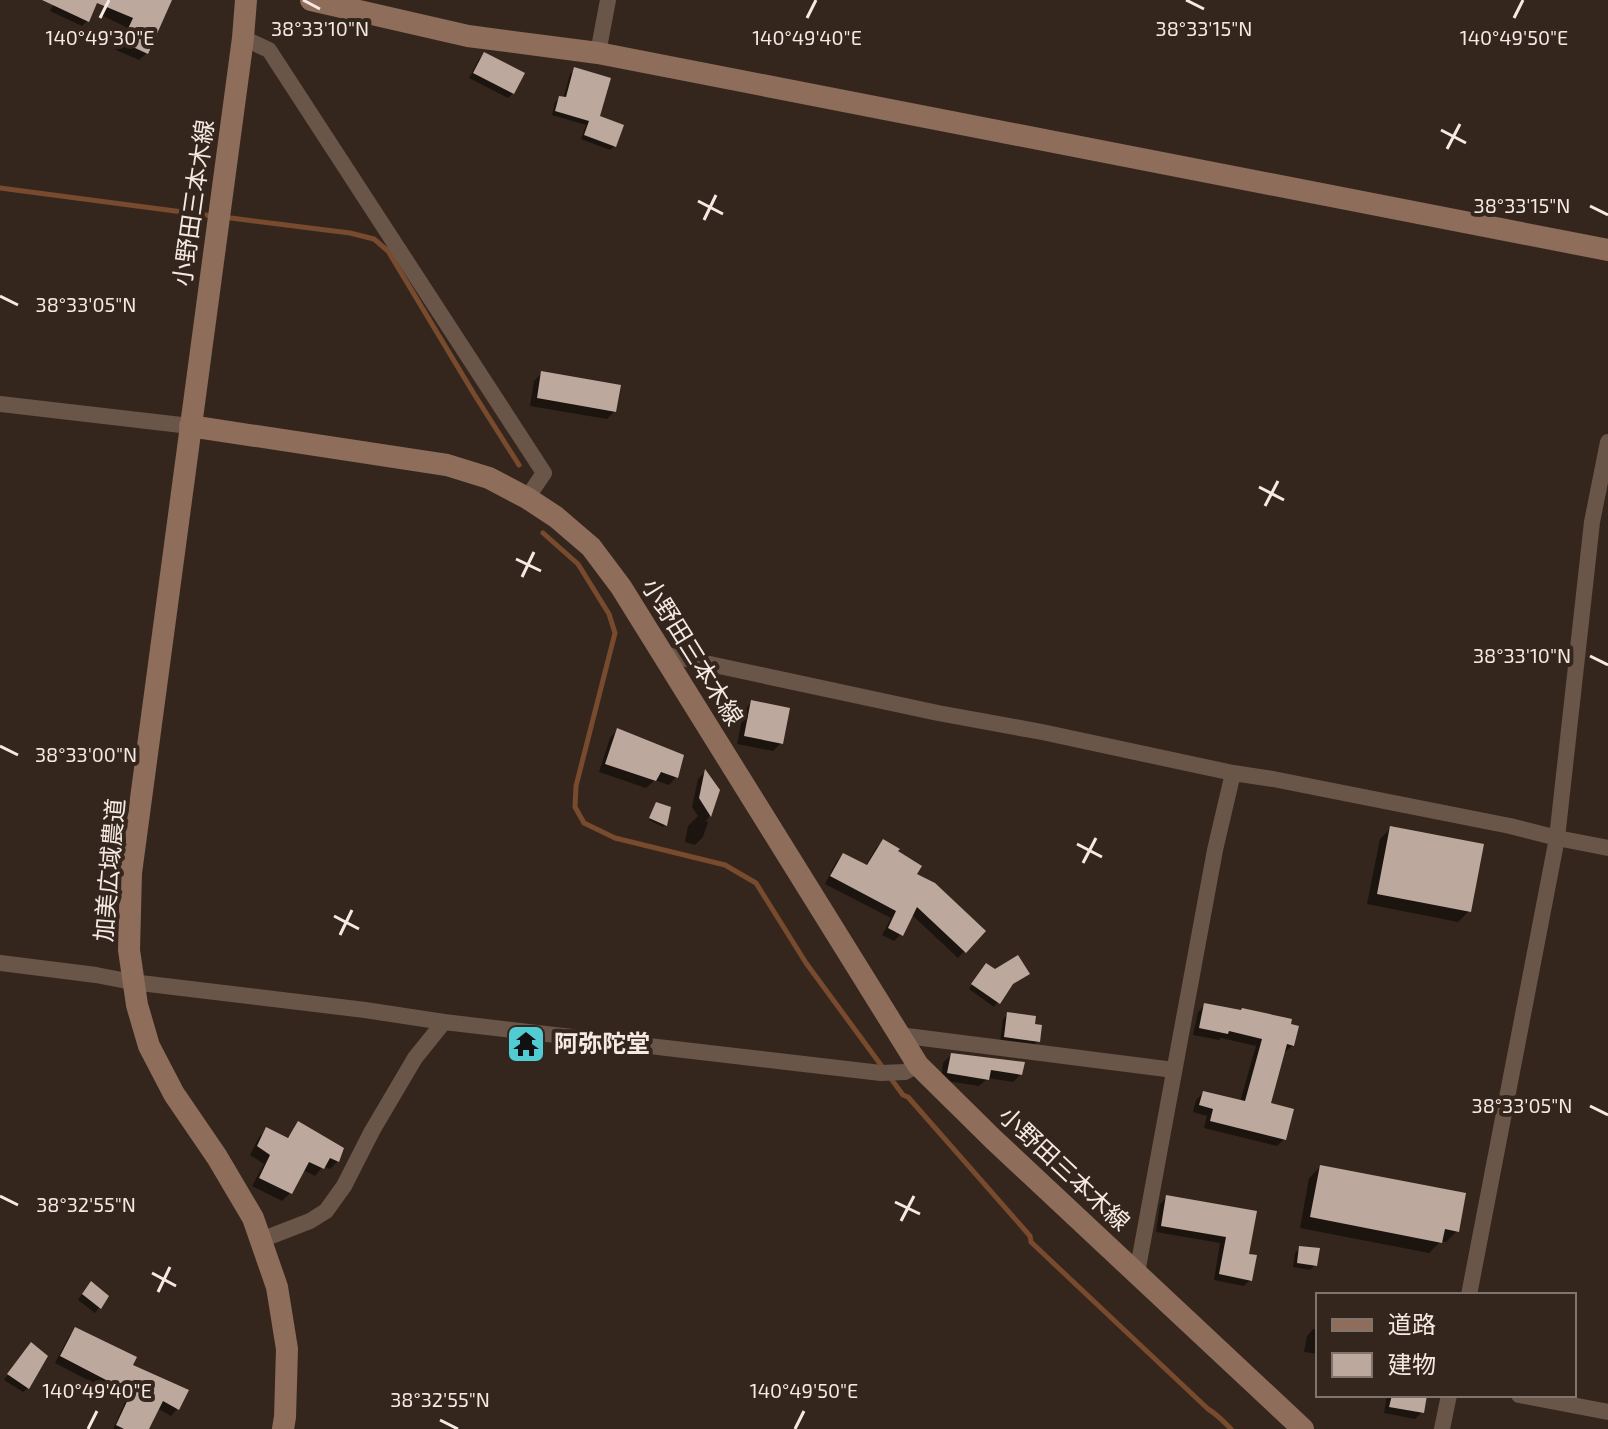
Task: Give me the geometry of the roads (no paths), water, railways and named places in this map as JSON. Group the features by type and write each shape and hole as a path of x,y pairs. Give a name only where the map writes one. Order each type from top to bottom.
{"street":[{"name":"小野田三本木線","path":"246,0 190,426 447,465 489,478 527,498 556,517 591,547 621,587 918,1065 1303,1429"},
{"path":"311,0 468,36 598,53 1608,250"},
{"path":"598,53 608,0"},
{"path":"243,38 269,50 544,473 527,498"},
{"path":"0,404 190,426"},
{"name":"加美広域農道","path":"190,426 131,873 129,950 132,982 149,1046 174,1094 217,1157 253,1218 277,1287 287,1349 283,1429"},
{"path":"1469,1293 1557,838 1592,522 1608,442"},
{"path":"663,654 938,713 1608,848"},
{"path":"1137,1273 1215,850 1233,773"},
{"path":"0,963 444,1022 881,1073 905,1072 918,1065"},
{"path":"261,1240 310,1221 326,1211 344,1186 415,1058 444,1022"},
{"path":"899,1035 1174,1070"},
{"path":"1442,1429 1449,1397"},
{"path":"1529,1397 1608,1412"}],"waterway":[{"path":"0,188 213,216"},
{"path":"223,217 350,233 374,239 388,251 519,465"},
{"path":"543,533 578,564 609,614 615,633 576,786 575,807 584,823 615,838 725,865 756,883 806,963 903,1095 1030,1236 1031,1242 1231,1429"}],"place":[{"name":"阿弥陀堂","path":"526,1044"}]}
